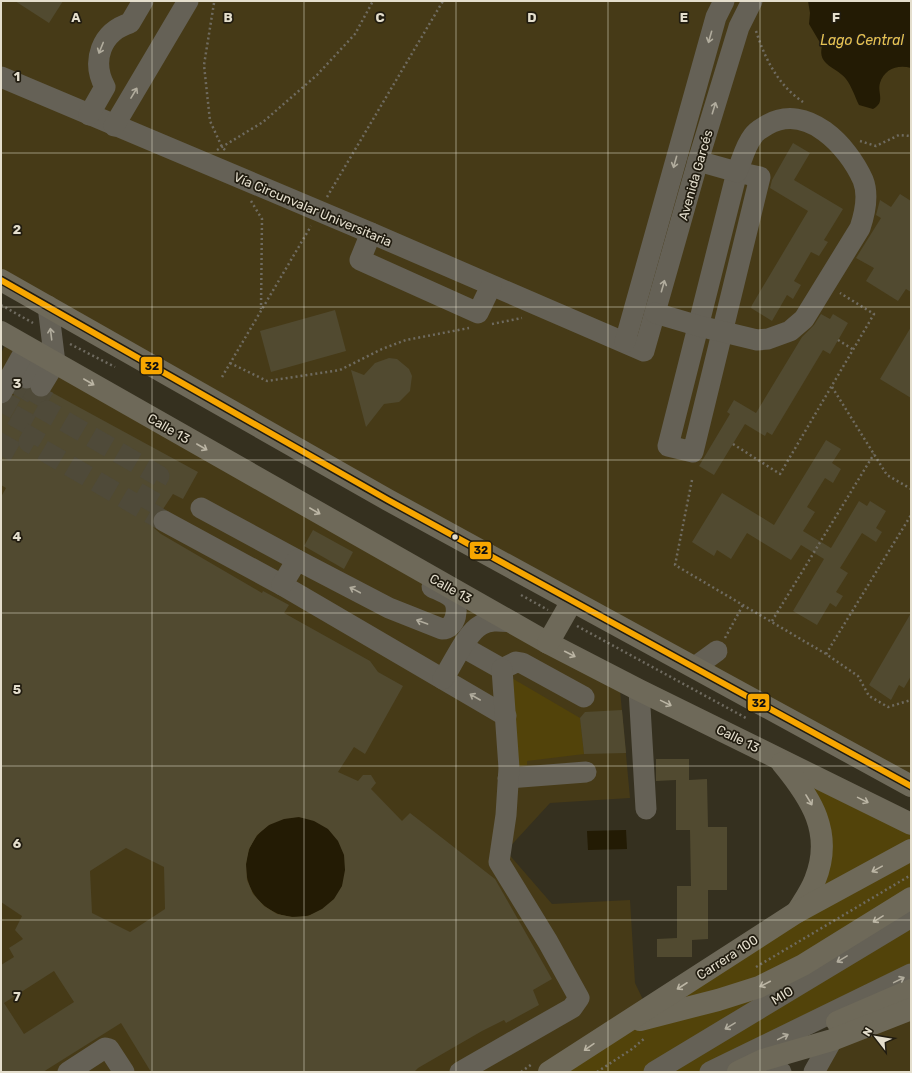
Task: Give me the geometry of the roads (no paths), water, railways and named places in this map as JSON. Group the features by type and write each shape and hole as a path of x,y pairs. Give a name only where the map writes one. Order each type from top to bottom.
{"main road":[{"path":"1,280 388,500 696,667 911,786"},
{"name":"Calle 13","path":"1,332 548,643 639,690 911,824"},
{"path":"548,643 572,601"},
{"path":"778,758 800,785 814,809 822,835 821,858 815,880 797,912"},
{"path":"879,768 911,779"},
{"name":"Carrera 100","path":"541,1068 621,1024 797,912 911,850"},
{"path":"621,1024 718,1000 759,987 803,965 911,898"},
{"path":"738,1072 772,1066 792,1050 826,1027 911,990"},
{"path":"792,1050 832,1040 911,1009"}],"street":[{"path":"89,115 105,87 99,72 98,56 100,49 109,35 122,26 130,23 142,1"},
{"path":"114,126 188,1"},
{"name":"Avenida Garcés","path":"625,342 716,17 724,1"},
{"name":"Avenida Garcés","path":"644,351 698,161 739,27 750,5"},
{"name":"Vía Circunvalar Universitaria","path":"1,77 114,126 371,233 644,351"},
{"path":"656,312 699,326 723,331 757,340 768,339 790,331 804,319 860,228 866,201 863,180 840,145 814,123 795,117 775,120 754,134 748,142 737,172 699,326 668,446 692,452 723,331 760,178 737,172 698,161"},
{"path":"371,233 360,260 478,313 491,286"},
{"path":"34,382 41,355 48,306"},
{"path":"1,393 41,355"},
{"path":"201,508 389,608 442,629 448,628 453,624 456,609 452,598 419,580 416,568"},
{"path":"164,521 282,585 506,716"},
{"path":"282,585 297,560"},
{"path":"372,637 389,608"},
{"path":"443,679 472,632 481,624 493,621 512,622"},
{"path":"463,647 502,669"},
{"path":"696,667 717,651"},
{"path":"502,669 516,662 522,663 584,697"},
{"path":"460,1072 572,1008 579,998 544,935 499,862 506,815 508,778 506,716 502,669"},
{"path":"639,690 646,810"},
{"path":"508,778 586,772"},
{"name":"MIO","path":"654,1072 911,917"},
{"path":"710,1072 911,974"},
{"path":"814,1072 832,1040"},
{"path":"68,1072 105,1048 109,1049 124,1072"}],"water":[{"name":"Lago Central","path":"808,1 911,1 911,68 897,67 885,74 879,87 879,103 873,109 859,105 846,79 829,66 822,58 822,46 809,24 810,13"},
{"path":"296,817 315,821 331,832 342,848 346,867 342,886 331,902 315,913 296,917 277,913 261,902 250,886 246,867 250,848 261,832 277,821"},
{"path":"626,830 627,849 588,850 587,831"}],"tunnel":[{"path":"1,413 17,384 48,402"},
{"path":"1,456 41,386"},
{"path":"141,507 159,476 47,411 29,442 164,521"}]}
